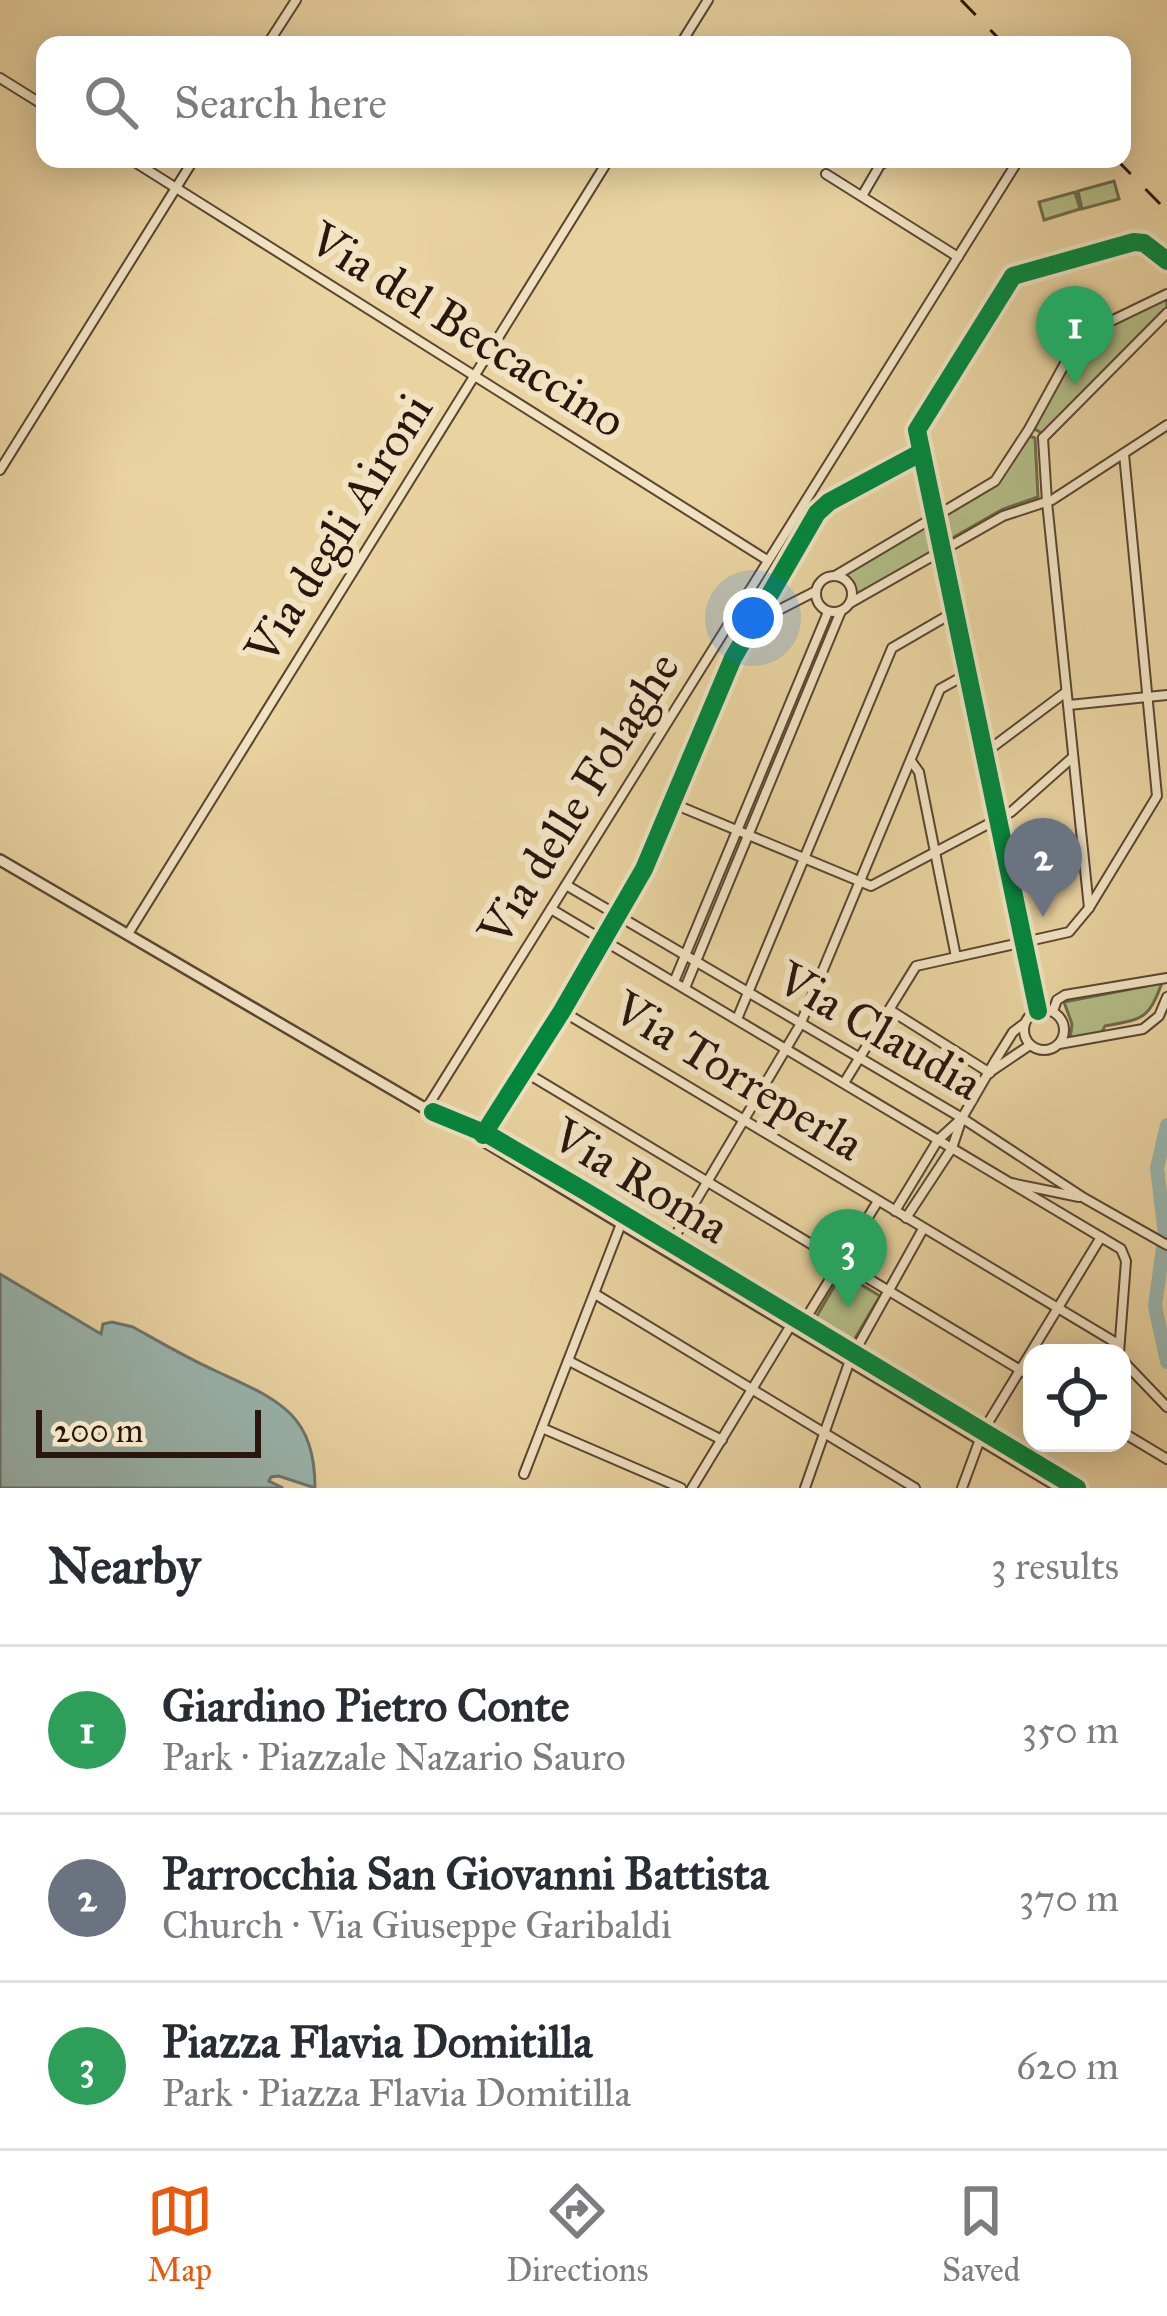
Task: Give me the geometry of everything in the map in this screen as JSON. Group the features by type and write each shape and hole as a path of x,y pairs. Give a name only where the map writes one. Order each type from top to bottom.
{"street":[{"path":"273,36 296,0"},
{"path":"686,36 708,0"},
{"path":"0,79 36,101"},
{"name":"Via del Beccaccino","path":"144,168 767,560"},
{"path":"0,470 188,168"},
{"name":"Via degli Aironi","path":"128,934 603,168"},
{"path":"862,196 878,168"},
{"name":"Via delle Folaghe","path":"426,1109 1013,168"},
{"path":"826,174 958,257"},
{"path":"1038,1010 920,452 918,424 1013,276 1133,242 1144,243 1167,261"},
{"path":"754,623 816,591 825,578 995,481 1080,335 1167,294"},
{"path":"1089,908 1043,438 1167,313"},
{"path":"685,988 841,611 1003,516 1047,502 1167,425"},
{"path":"1029,429 1043,438"},
{"path":"483,1135 644,869 733,658 821,508 920,452"},
{"path":"844,1083 916,966 1069,932 1089,908 1157,796 1124,454"},
{"path":"835,576 850,585 850,603"},
{"path":"816,591 817,601 828,612 841,611"},
{"path":"674,982 828,612"},
{"path":"737,1019 892,648 954,612"},
{"path":"714,646 733,658"},
{"path":"669,1246 800,1025 940,689 968,674"},
{"path":"986,752 1067,691"},
{"path":"1069,705 1167,695"},
{"path":"785,717 796,722"},
{"path":"674,804 862,882 879,883 1011,812 1074,756"},
{"path":"911,761 919,772 956,957"},
{"name":"Via Roma","path":"0,860 426,1109 483,1135 487,1143 669,1246 1061,1488"},
{"name":"Via Claudia","path":"566,885 962,1118 1084,1198"},
{"name":"Via Claudia","path":"551,909 1101,1237"},
{"path":"1053,1011 1063,996 1167,978"},
{"path":"1025,1023 1024,1035 1031,1045 1048,1049 1143,1029 1159,1016 1167,997"},
{"path":"890,1010 991,1072"},
{"path":"906,1218 952,1148 962,1118 1012,1032 1038,1010 1053,1011 1064,1026 1059,1044"},
{"name":"Via Torreperla","path":"562,1011 923,1229"},
{"path":"991,1072 1031,1045"},
{"path":"525,1072 1023,1372"},
{"path":"895,1211 938,1140 962,1118"},
{"name":"Via Claudia","path":"1004,1182 1084,1198"},
{"path":"1084,1198 1167,1245"},
{"path":"692,1488 751,1389 878,1201"},
{"path":"524,1474 622,1218"},
{"name":"Via Roma","path":"622,1218 640,1234 669,1246"},
{"path":"805,1488 852,1357 923,1229 1108,1344"},
{"path":"614,1246 640,1234"},
{"path":"962,1488 981,1435 1101,1237 1121,1249 1126,1261 1121,1344"},
{"path":"595,1294 914,1488"},
{"path":"569,1361 722,1440"},
{"path":"1131,1365 1167,1407"},
{"path":"542,1428 681,1488"},
{"name":"Via Roma","path":"981,1435 1078,1488"},
{"path":"1131,1437 1167,1459"}],"green space":[{"path":"1114,181 1119,199 1082,209 1078,191"},
{"path":"1075,192 1080,209 1044,220 1039,202"},
{"path":"1163,300 1167,311 1043,434 1033,428 1082,338"},
{"path":"1030,436 1035,438 1038,497 1003,509 947,541 943,517 996,485"},
{"path":"928,525 934,552 856,595 854,584 844,575"},
{"path":"1162,983 1142,1016 1105,1026 1101,1034 1070,1040 1072,1024 1064,1002"},
{"path":"842,1273 880,1296 853,1342 815,1319"}],"water":[{"path":"0,1274 101,1334 103,1324 112,1322 133,1327 274,1400 299,1425 308,1442 315,1488 279,1476 269,1481 283,1488 0,1488"}],"waterway":[{"path":"1167,1125 1157,1168 1165,1234 1155,1306 1167,1362"}],"railway":[{"path":"961,0 996,36"},
{"path":"1125,168 1167,211"}],"cycle path":[{"path":"1038,1011 917,430 1013,276 1134,242 1144,243 1167,261"},
{"path":"483,1135 644,869 733,658 817,513 920,453"},
{"path":"433,1112 489,1135 1077,1488"}],"place":[{"name":"Giardino Pietro Conte","path":"1075,385"},
{"name":"Parrocchia San Giovanni Battista","path":"1043,917"},
{"name":"Piazza Flavia Domitilla","path":"848,1308"}]}
